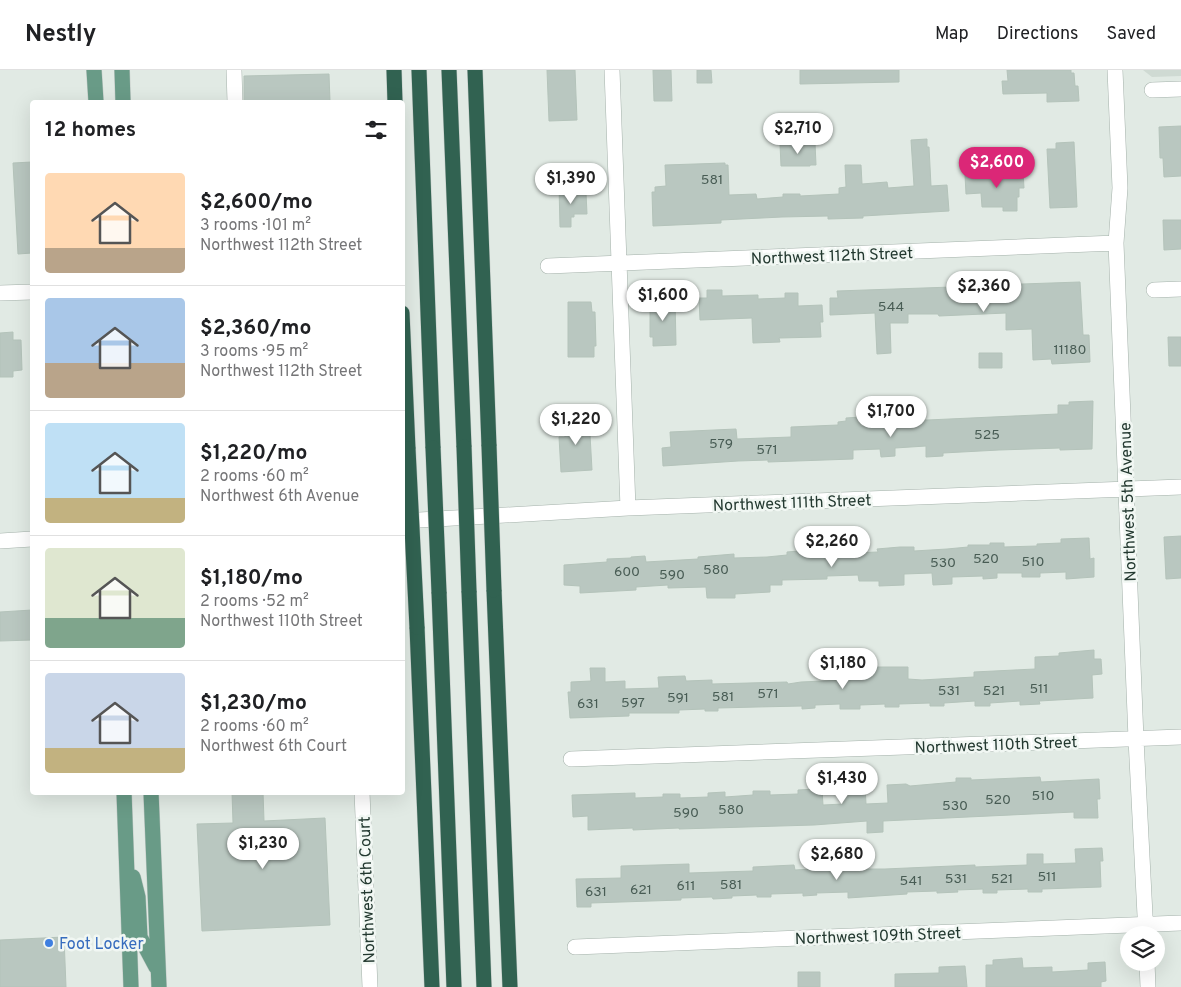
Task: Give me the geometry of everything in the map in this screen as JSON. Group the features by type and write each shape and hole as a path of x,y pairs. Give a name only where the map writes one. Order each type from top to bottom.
{"highway":[{"path":"394,70 395,100"},
{"path":"419,70 454,987"},
{"path":"448,70 484,987"},
{"path":"475,70 510,987"},
{"path":"405,381 432,987"}],"main road":[{"path":"94,70 96,100"},
{"path":"122,70 123,100"},
{"path":"124,795 132,987"},
{"path":"151,795 159,987"},
{"path":"126,848 138,897 140,937 158,970"}],"street":[{"path":"234,70 235,100"},
{"path":"612,70 628,508"},
{"name":"Northwest 5th Avenue","path":"1115,70 1120,188 1116,243 1136,739 1146,926"},
{"path":"1152,90 1181,89"},
{"name":"Northwest 112th Street","path":"548,266 1116,243"},
{"path":"1154,290 1181,289"},
{"path":"0,294 30,292"},
{"name":"Northwest 111th Street","path":"405,521 628,508 1181,487"},
{"path":"0,541 30,539"},
{"name":"Northwest 110th Street","path":"571,759 1181,737"},
{"name":"Northwest 6th Court","path":"362,795 370,987"},
{"name":"Northwest 109th Street","path":"1164,926 1181,923"},
{"name":"Northwest 109th Street","path":"575,947 1120,930"},
{"path":"1147,971 1148,987"}],"shaded area":[{"path":"1143,70 1181,70 1181,76 1152,77"}],"building":[{"path":"547,70 575,70 577,120 549,121"},
{"path":"653,70 671,70 672,101 654,101"},
{"path":"697,70 711,70 712,83 697,83"},
{"path":"800,70 899,70 899,82 800,84"},
{"path":"1007,70 1071,70 1071,73 1074,73 1075,86 1078,86 1079,101 1047,102 1047,93 1003,94 1002,81 1008,81"},
{"path":"329,74 330,100 244,100 244,76"},
{"path":"1181,126 1181,176 1164,177 1163,158 1160,158 1159,127"},
{"path":"927,139 931,186 947,185 949,211 863,216 863,218 828,219 828,216 782,217 721,220 721,223 653,226 652,192 655,192 655,187 666,186 665,165 725,163 725,165 728,165 729,195 756,194 757,199 783,197 783,194 800,194 800,196 839,194 839,188 846,187 845,165 861,165 862,184 887,182 888,188 914,186 911,140"},
{"path":"1074,142 1077,207 1050,208 1047,149 1056,149 1056,143"},
{"path":"815,143 816,165 781,166 780,144"},
{"path":"30,162 30,253 18,254 13,163"},
{"path":"1023,172 1024,188 1019,188 1017,211 1003,211 1003,207 982,207 981,193 966,194 965,175"},
{"path":"559,186 571,186 571,194 586,193 587,214 574,214 574,217 571,217 571,227 560,227"},
{"path":"1163,220 1181,220 1181,249 1164,250"},
{"path":"1080,282 1083,335 1089,335 1090,362 1052,364 1051,359 1033,360 1032,329 1006,330 1006,313 939,316 938,314 908,314 908,323 890,323 891,353 877,354 875,313 830,315 830,298 838,298 837,291 952,287 952,290 978,289 977,284 993,283 993,285"},
{"path":"707,290 722,290 722,296 758,295 758,299 785,298 785,293 798,293 798,306 822,305 823,322 820,322 821,337 779,338 780,342 753,343 752,318 700,320 699,298 707,298"},
{"path":"653,299 675,299 676,345 653,346 653,337 650,337 650,306 653,306"},
{"path":"568,302 591,302 592,312 595,312 596,346 594,346 594,357 568,357"},
{"path":"13,332 13,340 21,340 22,370 13,371 13,377 0,377 0,333"},
{"path":"1168,337 1181,337 1181,366 1169,366"},
{"path":"979,353 1002,353 1002,368 979,368"},
{"path":"1093,401 1092,449 999,450 943,453 943,456 926,457 926,446 895,448 895,456 881,457 880,449 853,450 853,459 768,462 768,460 738,461 663,466 662,448 671,447 670,432 736,429 737,439 791,437 791,427 838,425 838,422 846,421 846,418 860,417 861,426 891,424 890,415 906,414 906,421 1058,414 1058,405 1069,405 1069,402"},
{"path":"589,417 592,470 561,472 559,437 565,437 564,418"},
{"path":"1181,536 1181,578 1166,579 1164,537"},
{"path":"1089,538 1090,559 1094,558 1094,577 1066,579 1066,572 1040,573 1040,577 1022,577 1022,573 997,573 997,578 983,579 983,576 952,577 952,584 933,585 932,573 904,574 904,585 879,586 879,581 859,581 858,575 827,576 827,579 782,580 782,585 770,585 770,592 735,594 735,598 707,598 706,587 668,588 668,585 636,587 636,590 580,593 580,586 564,585 564,565 607,562 607,559 645,556 646,562 698,559 698,557 734,554 734,558 767,557 787,555 787,552 826,549 826,554 878,552 877,549 900,547 914,547 914,551 968,547 968,545 990,545 990,543 1004,543 1004,547 1037,546 1037,544 1061,543 1061,539"},
{"path":"30,610 30,640 0,641 0,612"},
{"path":"1094,650 1094,659 1101,659 1102,674 1092,675 1093,698 1039,701 1040,704 1020,705 1020,701 990,703 990,706 975,706 975,701 944,703 944,706 930,706 930,703 899,704 899,707 885,707 885,704 860,705 860,709 840,709 840,704 815,705 815,708 802,709 802,706 718,708 718,711 705,711 705,709 679,710 679,713 629,713 629,716 570,718 568,692 571,692 571,682 591,681 590,668 605,668 605,682 625,681 625,689 659,688 658,677 685,676 686,681 712,680 712,684 787,682 788,684 846,680 845,662 868,661 868,667 908,667 908,679 922,680 974,677 974,672 1035,669 1035,657 1059,656 1059,653"},
{"path":"1040,777 1041,782 1099,779 1100,799 1097,799 1098,818 1074,818 1074,812 883,821 883,832 867,833 867,821 814,825 588,830 588,816 573,817 572,795 635,793 635,798 663,797 663,794 680,794 680,798 708,797 708,793 725,792 725,797 753,795 753,791 770,791 770,795 798,794 798,790 815,789 822,790 823,805 843,804 843,786 865,785 866,804 888,803 887,785 906,784 910,786 956,782 956,778 971,778 971,780"},
{"path":"232,795 263,795 264,821 325,818 330,925 202,931 197,824 233,823"},
{"path":"1102,848 1103,861 1100,861 1101,887 1042,889 1042,892 1028,892 1028,889 997,890 997,893 983,893 983,889 937,893 937,891 907,892 907,894 848,898 848,892 816,893 817,895 803,896 803,893 771,894 771,897 757,897 757,895 713,899 712,897 681,898 681,900 591,903 591,907 577,907 576,879 621,878 621,866 689,864 689,873 753,871 753,867 794,865 795,870 846,867 846,865 862,864 863,869 975,865 975,867 1027,865 1027,854 1043,854 1043,864 1076,863 1075,849"},
{"path":"64,937 66,987 0,987 0,940"},
{"path":"1022,958 1023,968 1052,967 1052,972 1088,970 1088,963 1105,962 1106,981 1101,982 1101,987 986,987 986,965 993,965 993,960"},
{"path":"965,966 967,987 895,987 895,974 939,973 939,967"},
{"path":"798,972 820,972 820,987 798,987"}],"place":[{"name":"Foot Locker","path":"49,943"}]}
